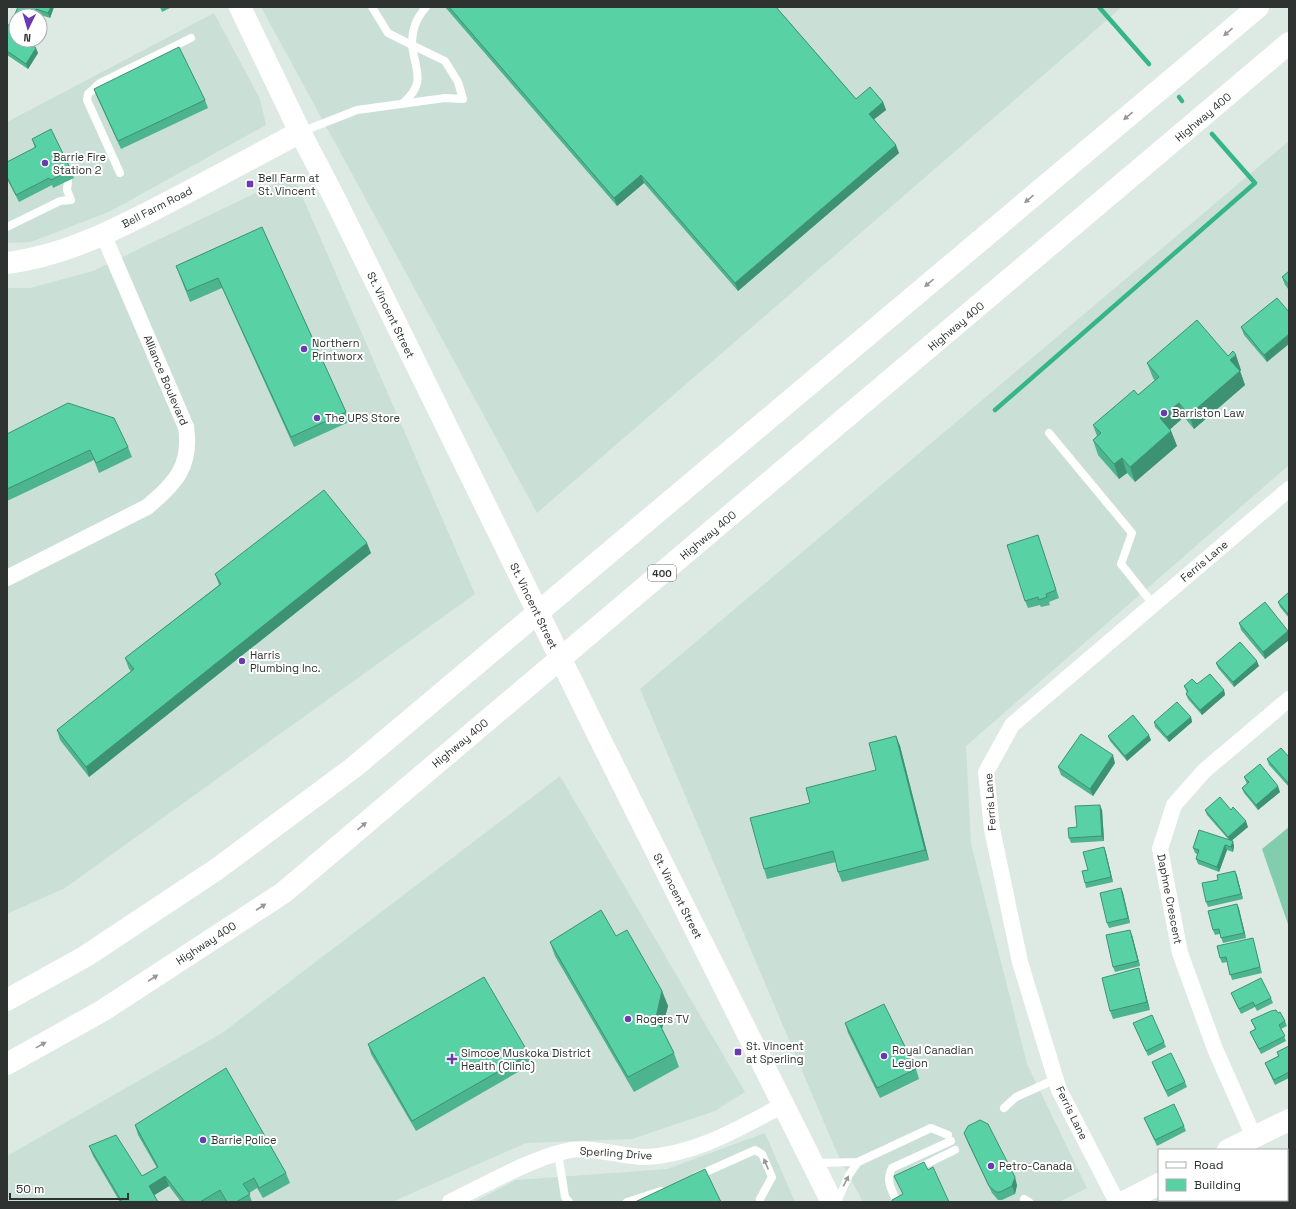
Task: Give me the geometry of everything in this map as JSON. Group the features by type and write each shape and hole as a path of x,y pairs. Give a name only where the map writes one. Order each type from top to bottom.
{"main road":[{"name":"St. Vincent Street","path":"240,7 300,132 332,192 494,526 832,1202"},
{"path":"7,1000 86,956 217,869 353,768 1258,7"},
{"name":"Highway 400","path":"7,1064 102,1012 283,893 1289,43"},
{"name":"Bell Farm Road","path":"7,264 36,259 62,251 103,234 142,216 300,132"},
{"path":"1230,1149 1289,1120"},
{"path":"1124,1202 1158,1185"}],"street":[{"name":"Alliance Boulevard","path":"7,578 147,507 164,494 185,463 189,444 186,427 103,234"},
{"name":"Ferris Lane","path":"1117,1202 1059,1090 1020,962 992,829 986,772 1012,725 1289,489"},
{"name":"Daphne Crescent","path":"1254,1137 1215,1049 1180,953 1160,849 1174,805 1204,771 1289,699"},
{"name":"Sperling Drive","path":"450,1202 545,1157 568,1150 591,1150 644,1157 672,1154 727,1134 783,1105"}],"lane":[{"path":"300,132 357,110 445,98 463,99 458,82 445,61 388,33 372,7"},
{"path":"403,103 412,95 419,81 412,45 412,32 418,17 426,7"},
{"path":"120,173 87,100 88,94 100,83 192,38"},
{"path":"7,227 60,201 71,200 67,190 68,181"},
{"path":"60,185 67,190"},
{"path":"1049,433 1132,533 1121,564 1153,604"},
{"path":"1004,1108 1016,1097 1056,1079"},
{"path":"813,1163 858,1162 931,1128 949,1138 892,1168 889,1173 888,1183 897,1202"},
{"path":"691,1178 755,1150 762,1154 772,1177 760,1198"},
{"path":"907,1174 955,1150"},
{"path":"558,1153 565,1197 569,1202"},
{"path":"837,1202 849,1175 858,1162"},
{"path":"627,1202 671,1187"},
{"path":"1024,1202 1024,1198 1029,1202"}],"shaded area":[{"path":"261,7 1122,7 537,513"},
{"path":"214,13 260,99 266,125 111,211 31,242 7,243 7,122"},
{"path":"1289,141 1289,465 966,746 971,844 1027,1064 1087,1188 1059,1202 863,1202 837,1153 640,689"},
{"path":"293,175 475,594 65,888 7,914 7,288 30,288 93,271"},
{"path":"560,776 745,1092 715,1111 632,1139 526,1143 392,1202 7,1202 7,1156 222,1033"},
{"path":"765,1133 795,1202 474,1202 516,1180 667,1169"}],"green space":[{"path":"1289,827 1289,927 1262,849"}],"building":[{"path":"51,7 48,13 48,8 18,8"},
{"path":"449,7 776,7 856,99 870,87 883,102 869,114 896,145 735,283 641,175 614,198"},
{"path":"8,26 8,48 36,48 26,64 7,51"},
{"path":"179,47 205,100 118,141 94,89"},
{"name":"Barrie Fire Station 2","path":"51,129 71,170 51,180 49,178 16,195 7,177 7,162 36,147 32,139"},
{"path":"262,227 346,412 291,437 218,278 187,291 176,266"},
{"path":"1289,271 1289,285 1282,277"},
{"path":"1277,298 1289,312 1289,334 1264,355 1241,327"},
{"path":"1197,320 1228,356 1233,351 1236,355 1230,360 1240,371 1189,415 1179,403 1160,418 1171,431 1130,467 1122,458 1114,464 1093,440 1101,433 1093,425 1134,390 1138,395 1159,377 1147,363"},
{"path":"68,403 114,418 128,447 96,463 90,450 7,489 7,434"},
{"path":"324,490 367,543 86,767 57,730 134,669 125,658 221,584 215,574"},
{"path":"1038,535 1056,590 1046,594 1047,597 1039,600 1038,597 1025,601 1007,545"},
{"path":"1289,592 1289,615 1278,602"},
{"path":"1265,602 1288,631 1263,652 1239,623"},
{"path":"1240,642 1257,661 1233,682 1216,663"},
{"path":"1210,674 1224,690 1200,710 1186,694 1188,691 1184,686 1192,679 1197,684"},
{"path":"1177,702 1191,717 1167,737 1154,722"},
{"path":"1133,715 1149,735 1125,756 1108,736"},
{"path":"1081,734 1113,755 1090,789 1058,767"},
{"path":"896,736 925,850 838,872 833,851 764,869 750,818 810,803 806,788 876,770 869,743"},
{"path":"1281,748 1289,757 1289,784 1267,759"},
{"path":"1260,764 1278,786 1256,805 1242,788 1249,782 1244,777"},
{"path":"1220,797 1231,810 1233,807 1246,821 1228,837 1205,810"},
{"path":"1100,805 1102,836 1069,838 1068,828 1077,827 1075,806"},
{"path":"1199,830 1233,841 1231,847 1225,845 1217,867 1196,859 1199,850 1193,848"},
{"path":"1104,847 1111,877 1085,883 1082,871 1088,870 1083,852"},
{"path":"1235,871 1241,894 1206,902 1202,883 1218,880 1217,875"},
{"path":"1121,888 1128,918 1107,923 1100,893"},
{"path":"1237,904 1244,933 1221,938 1219,929 1213,930 1208,911"},
{"name":"Rogers TV","path":"601,910 616,936 627,930 662,991 656,1017 674,1053 628,1077 550,942"},
{"path":"1130,930 1138,961 1113,967 1106,935"},
{"path":"1253,938 1260,967 1230,975 1226,957 1220,958 1217,946"},
{"path":"1139,968 1147,1002 1110,1011 1102,978"},
{"name":"Simcoe Muskoka District Health (Clinic)","path":"484,977 529,1054 412,1121 368,1044"},
{"path":"1261,978 1271,998 1255,1006 1253,1002 1239,1009 1231,993"},
{"name":"Royal Canadian Legion","path":"884,1004 916,1069 877,1088 845,1023"},
{"path":"1276,1010 1278,1013 1280,1012 1285,1021 1279,1025 1285,1036 1259,1049 1250,1032 1256,1029 1251,1020"},
{"path":"1152,1015 1164,1042 1146,1051 1133,1023"},
{"path":"1289,1046 1289,1072 1274,1080 1265,1063 1279,1056 1277,1052"},
{"path":"1171,1053 1185,1082 1166,1091 1152,1062"},
{"name":"Barrie Police","path":"226,1068 286,1173 259,1188 254,1178 243,1184 250,1194 236,1202 227,1202 220,1190 200,1202 185,1202 165,1176 149,1186 158,1202 122,1202 89,1146 116,1135 142,1176 158,1167 135,1125"},
{"path":"1174,1104 1184,1126 1155,1140 1144,1118"},
{"path":"980,1120 988,1124 1015,1177 1012,1186 1000,1192 996,1192 989,1186 964,1133 968,1126"},
{"path":"924,1162 928,1170 933,1167 949,1202 893,1202 892,1200 903,1194 894,1176"},
{"path":"705,1169 721,1202 635,1202"},
{"path":"1289,1173 1288,1198 1288,1174"},
{"path":"1264,1201 1265,1202 1231,1202"},
{"path":"1268,1201 1283,1201 1281,1202"}],"waterway":[{"path":"1099,7 1149,64"},
{"path":"1179,97 1182,101"},
{"path":"995,410 1255,183 1212,134"}],"place":[{"name":"Barrie Fire Station 2","path":"45,163"},
{"name":"Bell Farm at St. Vincent","path":"250,184"},
{"name":"Northern Printworx","path":"304,349"},
{"name":"Barriston Law","path":"1164,413"},
{"name":"The UPS Store","path":"317,418"},
{"name":"Harris Plumbing Inc.","path":"242,661"},
{"name":"Rogers TV","path":"628,1019"},
{"name":"St. Vincent at Sperling","path":"738,1052"},
{"name":"Royal Canadian Legion","path":"884,1056"},
{"name":"Simcoe Muskoka District Health (Clinic)","path":"452,1059"},
{"name":"Barrie Police","path":"203,1140"},
{"name":"Petro-Canada","path":"991,1166"}]}
